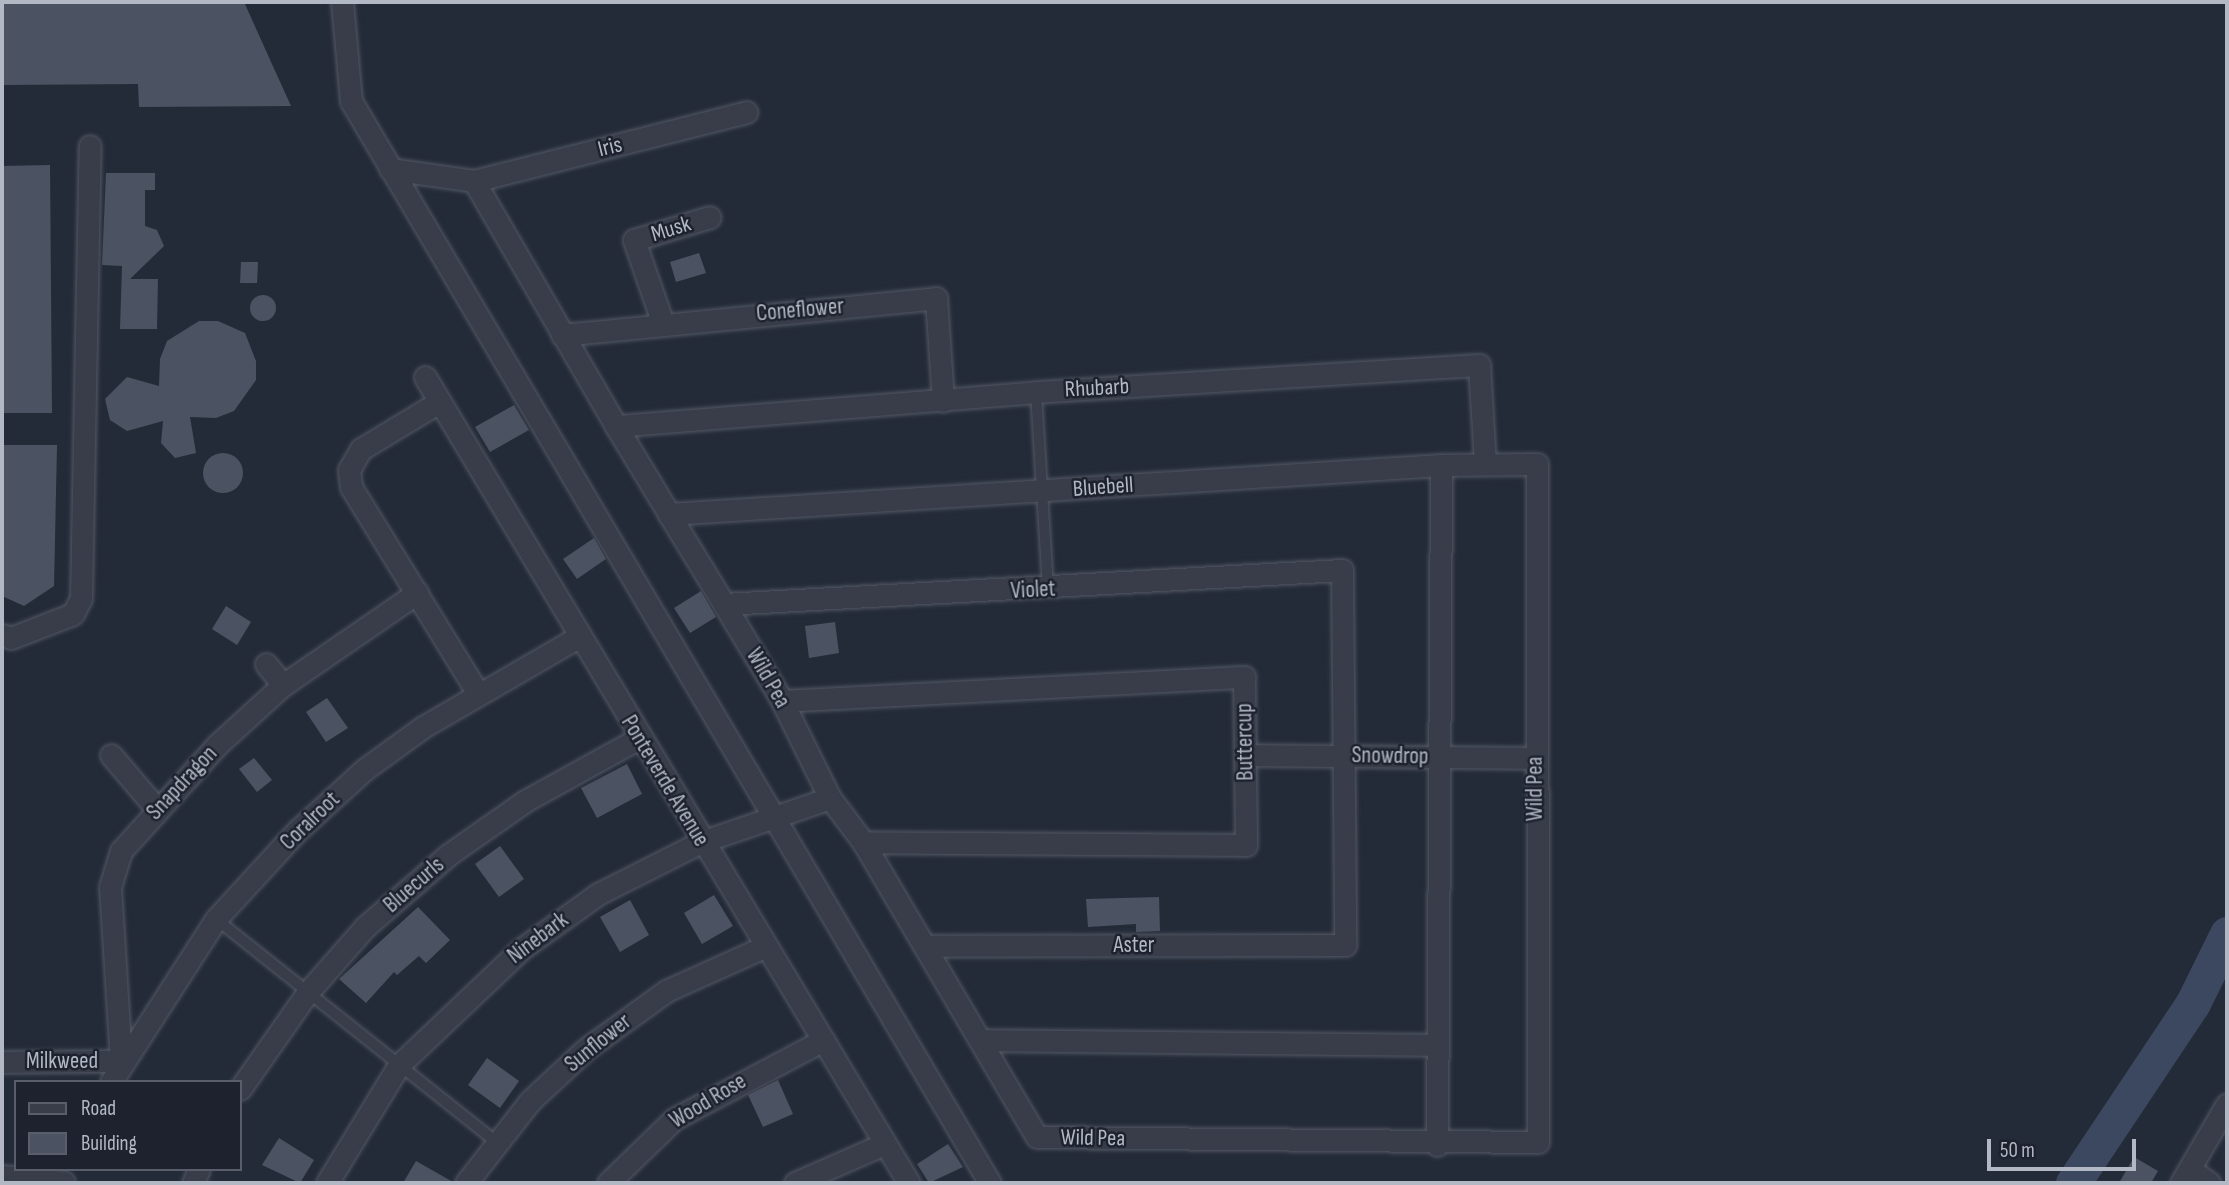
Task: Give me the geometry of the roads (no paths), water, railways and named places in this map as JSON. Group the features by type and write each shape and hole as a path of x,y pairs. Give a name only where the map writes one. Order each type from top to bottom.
{"street":[{"path":"342,2 351,102 990,1183"},
{"name":"Iris","path":"474,181 746,112"},
{"path":"2,635 11,638 73,614 82,598 90,146"},
{"path":"390,169 474,181"},
{"name":"Wild Pea","path":"474,181 668,514 782,701 830,798 863,842 1038,1137 1437,1144 1538,1142 1534,758 1537,464"},
{"name":"Musk","path":"662,321 634,240 710,217"},
{"name":"Coneflower","path":"562,335 662,321 936,298 943,401"},
{"name":"Rhubarb","path":"616,426 943,401 1037,391 1479,365 1485,464"},
{"name":"Ponteverde Avenue","path":"425,377 701,842 909,1183"},
{"path":"439,402 361,449 349,470 351,487 477,692"},
{"name":"Bluebell","path":"668,514 1441,465 1537,464"},
{"path":"1437,1144 1441,465"},
{"name":"Violet","path":"724,604 1048,590 1342,570 1345,755"},
{"name":"Snapdragon","path":"121,1061 112,870 156,808 283,685 417,593"},
{"name":"Coralroot","path":"112,1080 121,1061 216,919 297,831 365,769 477,692 580,636"},
{"path":"266,664 283,685"},
{"name":"Buttercup","path":"782,701 1244,677 1246,845 863,842"},
{"name":"Bluecurls","path":"242,1086 308,992 365,927 448,855 525,801 639,738"},
{"path":"111,755 156,808"},
{"name":"Snowdrop","path":"1247,755 1534,758"},
{"name":"Aster","path":"924,946 1345,945 1345,755"},
{"name":"Ninebark","path":"327,1183 399,1065 520,950 598,894 701,842 830,798"},
{"name":"Sunflower","path":"466,1183 530,1101 586,1049 666,991 766,946"},
{"name":"Wood Rose","path":"608,1183 674,1119 823,1040"},
{"path":"980,1040 1436,1045"},
{"name":"Milkweed","path":"2,1062 121,1061"},
{"path":"2209,1183 2186,1176 2227,1104"},
{"path":"795,1183 884,1144"},
{"path":"2,1176 66,1178"}],"lane":[{"path":"1037,391 1048,590"},
{"path":"216,919 496,1142"}],"waterway":[{"path":"2073,1183 2193,1003 2227,934"}]}
